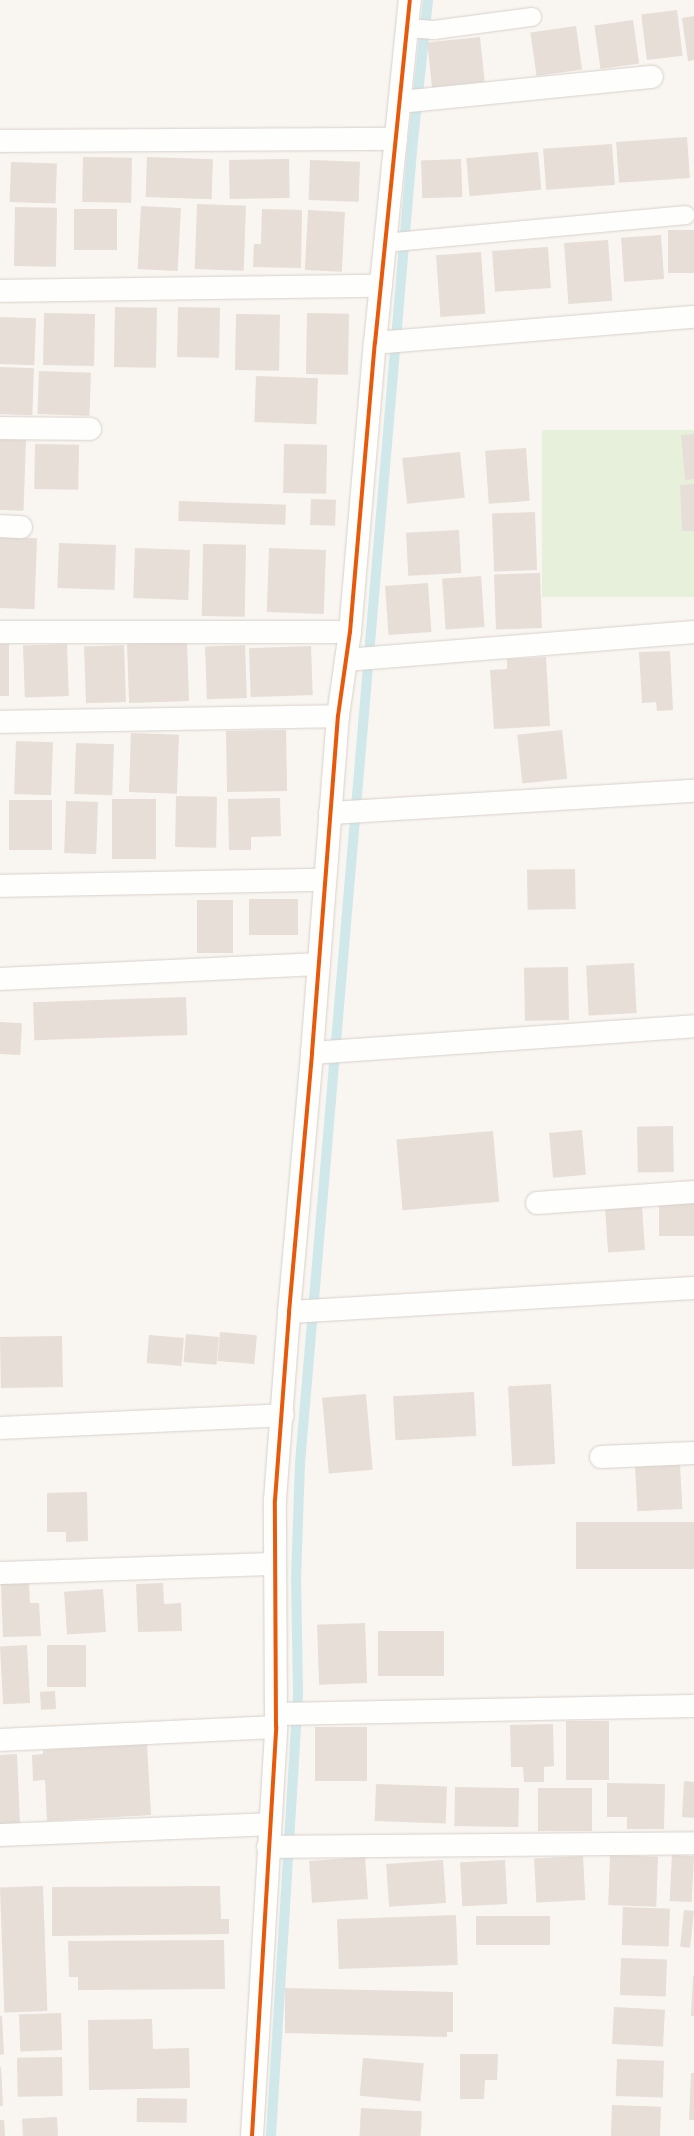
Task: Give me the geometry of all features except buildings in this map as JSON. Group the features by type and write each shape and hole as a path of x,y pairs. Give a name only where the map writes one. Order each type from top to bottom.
{"street":[{"path":"252,2136 281,1847 270,1824 286,1717 275,1564 275,1500 283,1415 304,1310 327,1052 319,964 325,880 346,812 338,716 361,659 350,632 390,342 381,286 399,241 396,139 412,100 420,29 410,0"},
{"path":"412,100 652,77"},
{"path":"0,141 396,139"},
{"path":"0,291 381,286"},
{"path":"390,342 694,316"},
{"path":"0,428 90,429"},
{"path":"0,526 22,527"},
{"path":"0,632 350,632"},
{"path":"361,659 694,632"},
{"path":"0,722 338,716"},
{"path":"346,812 694,791"},
{"path":"0,886 325,880"},
{"path":"0,979 319,964"},
{"path":"327,1052 694,1026"},
{"path":"537,1203 694,1192"},
{"path":"304,1310 694,1288"},
{"path":"0,1428 283,1415"},
{"path":"601,1457 694,1453"},
{"path":"0,1573 275,1564"},
{"path":"0,1740 286,1717 694,1706"},
{"path":"0,1835 270,1824"},
{"path":"281,1847 694,1843"}],"lane":[{"path":"420,29 532,17"},
{"path":"399,241 686,215"}],"green space":[{"path":"542,430 694,430 694,597 542,597"}],"waterway":[{"path":"271,2136 298,1692 296,1578 300,1463 412,150 428,0"}],"cycle path":[{"path":"252,2136 276,1727 275,1500 338,716 350,632 375,343 410,0"}]}
